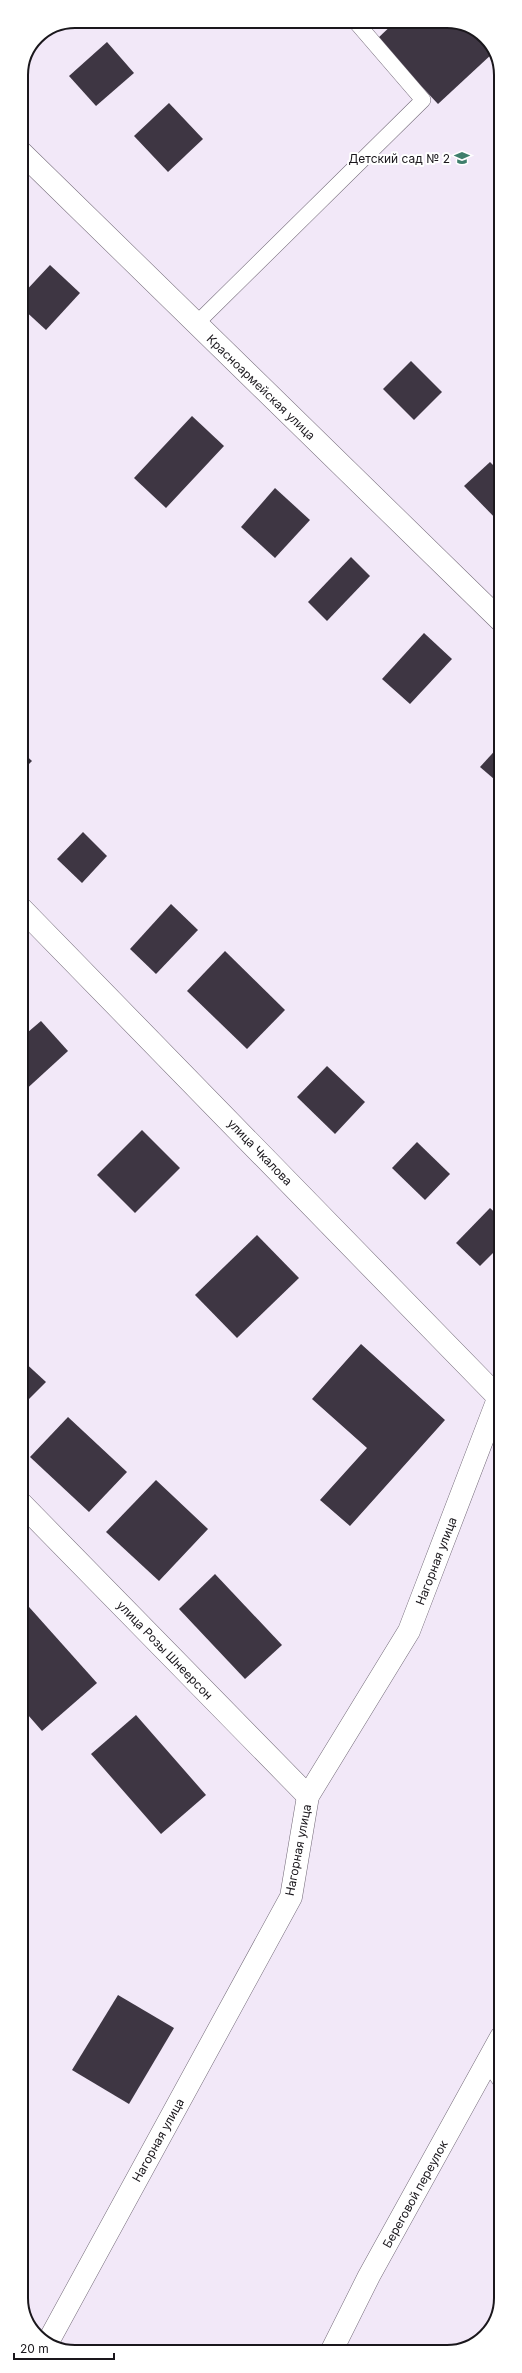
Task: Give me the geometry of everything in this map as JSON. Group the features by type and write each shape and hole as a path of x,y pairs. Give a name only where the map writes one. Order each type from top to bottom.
{"street":[{"name":"Красноармейская улица","path":"28,159 494,615"},
{"name":"улица Чкалова","path":"28,915 494,1389"},
{"name":"Нагорная улица","path":"50,2338 291,1897 308,1796 409,1631 494,1407"},
{"name":"улица Розы Шнеерсон","path":"28,1510 308,1796"},
{"name":"Береговой переулок","path":"334,2345 369,2276 494,2050"}],"lane":[{"path":"196,324 423,100 361,28"},
{"path":"487,2062 494,2072"}],"building":[{"path":"389,28 450,28 468,33 476,38 484,46 490,56 438,104 377,39"},
{"path":"107,42 134,73 96,106 69,76"},
{"path":"169,103 203,139 168,172 134,136"},
{"path":"50,265 80,293 46,330 28,313 28,289"},
{"path":"411,361 442,392 414,420 383,389"},
{"path":"192,416 224,446 166,508 134,478"},
{"path":"490,462 494,466 494,517 464,486"},
{"path":"275,488 310,520 275,558 241,527"},
{"path":"351,557 370,576 327,621 308,602"},
{"path":"424,633 452,659 410,704 382,679"},
{"path":"494,752 494,779 480,767"},
{"path":"28,757 32,761 28,765"},
{"path":"83,832 107,856 82,883 57,859"},
{"path":"171,904 198,930 156,974 130,949"},
{"path":"225,951 285,1010 247,1049 187,991"},
{"path":"41,1021 68,1051 28,1088 28,1032"},
{"path":"327,1066 365,1102 335,1134 297,1097"},
{"path":"142,1130 180,1168 135,1213 97,1175"},
{"path":"417,1142 450,1174 425,1200 392,1168"},
{"path":"490,1208 494,1212 494,1252 480,1266 456,1243"},
{"path":"257,1235 299,1278 237,1338 195,1295"},
{"path":"361,1344 445,1420 350,1526 320,1500 367,1448 312,1399"},
{"path":"28,1365 46,1382 28,1400"},
{"path":"68,1417 127,1472 89,1512 30,1457"},
{"path":"156,1480 208,1529 159,1581 106,1532"},
{"path":"215,1574 282,1645 245,1679 179,1609"},
{"path":"28,1606 97,1683 42,1731 28,1715"},
{"path":"136,1715 206,1795 161,1834 91,1754"},
{"path":"118,1995 174,2028 129,2104 72,2070"}],"place":[{"name":"Детский сад № 2","path":"462,158"}]}
